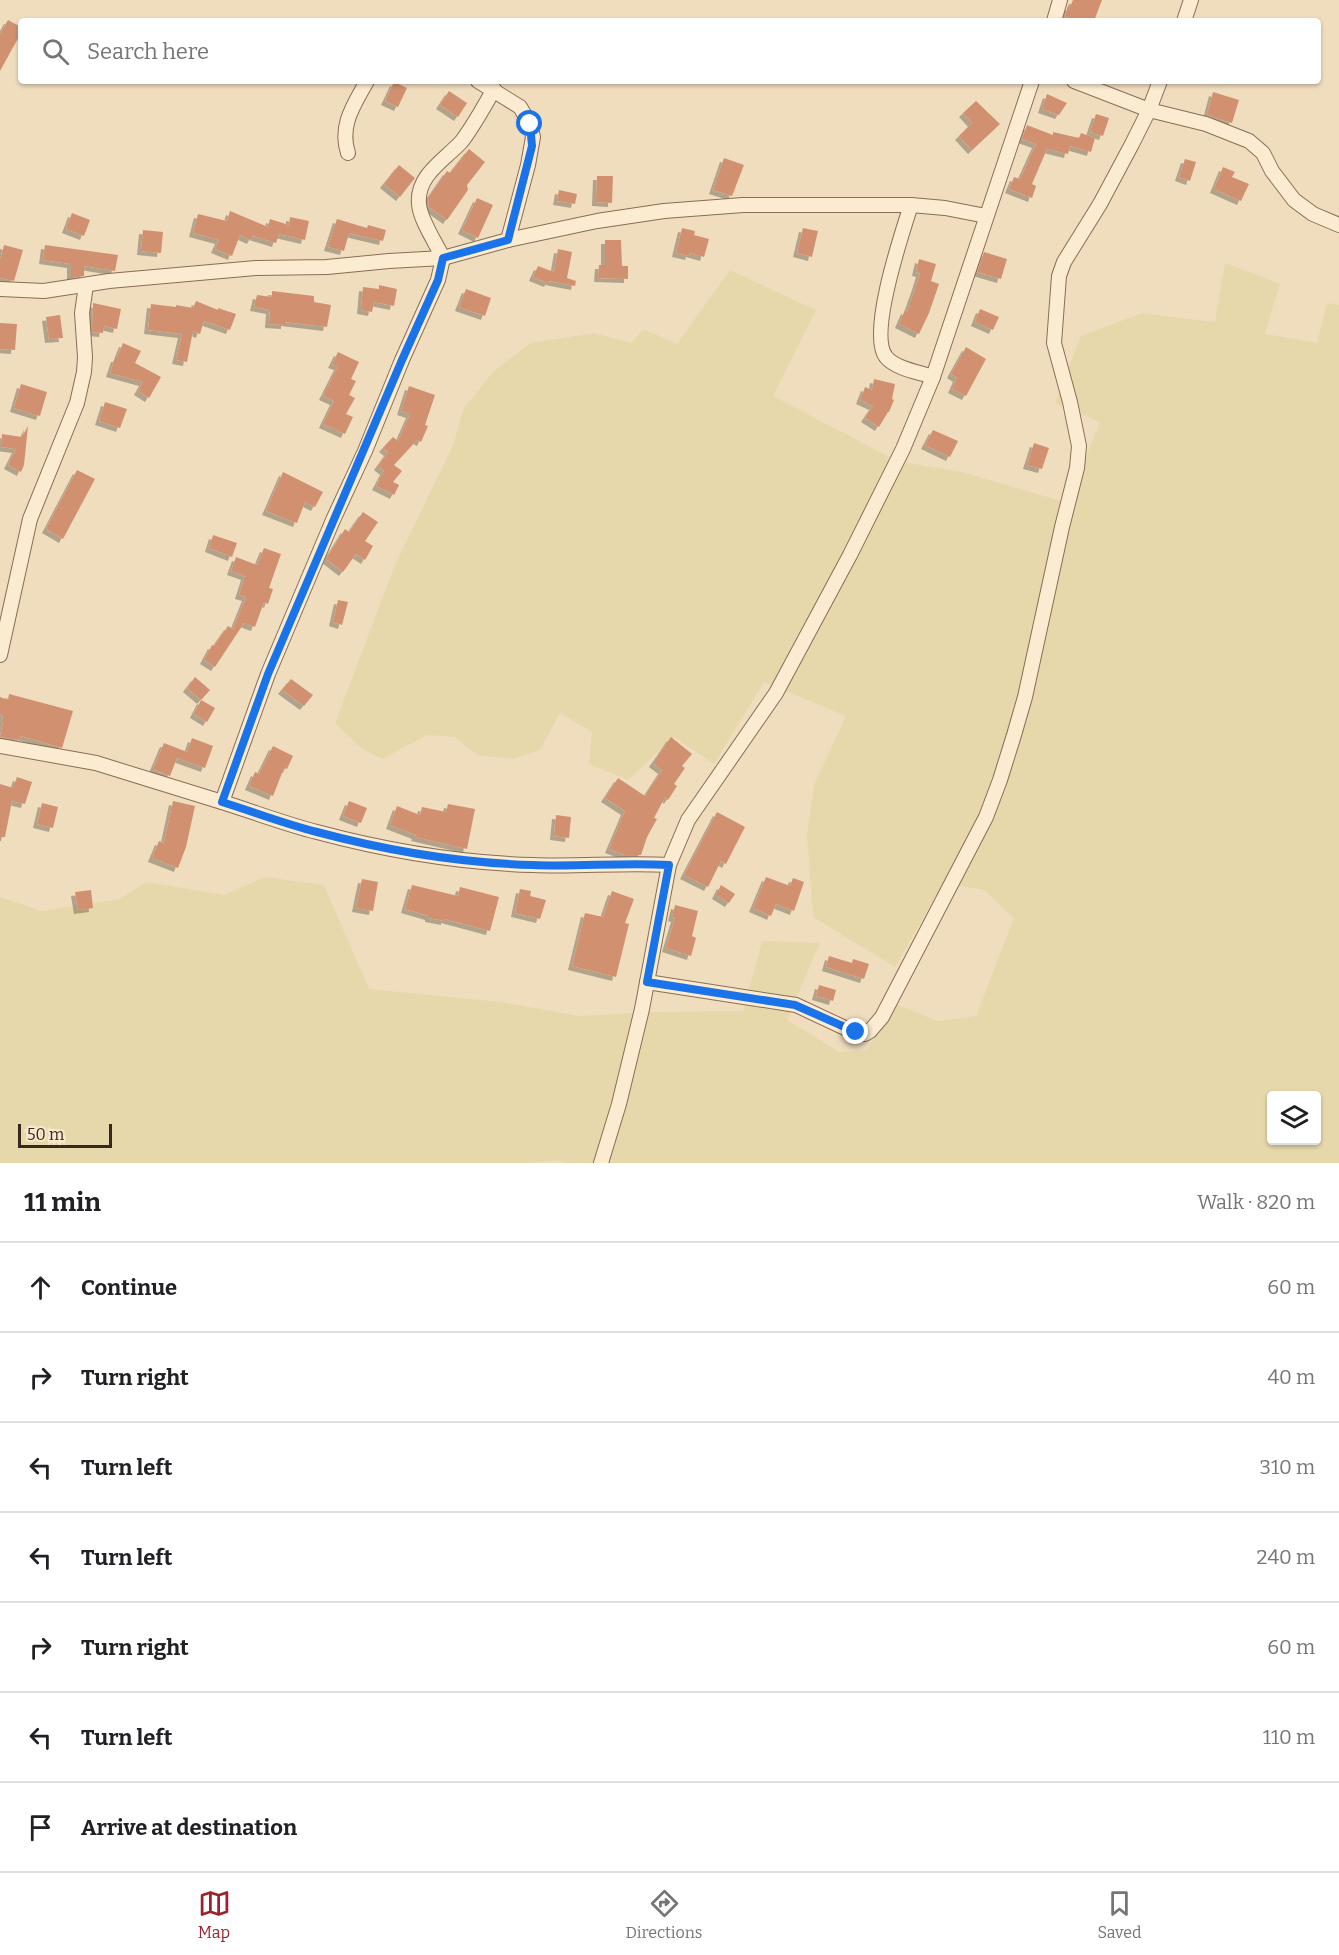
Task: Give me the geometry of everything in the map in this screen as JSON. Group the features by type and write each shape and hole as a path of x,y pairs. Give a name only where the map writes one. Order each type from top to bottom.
{"street":[{"path":"1055,18 1060,0"},
{"path":"1185,18 1191,0"},
{"path":"348,153 344,140 346,122 365,84"},
{"path":"484,84 520,107 530,124 533,137 508,240"},
{"path":"601,1163 619,1104 647,982 669,865 688,820 776,693 903,449 933,377 1031,84"},
{"path":"1082,84 1149,110 1206,124 1249,141 1263,153 1272,171 1294,200 1313,214 1339,225"},
{"path":"647,982 795,1005 845,1028 865,1034 877,1025 882,1017 986,817 1014,735 1025,696 1078,457 1079,446 1070,402 1054,343 1056,291 1059,276 1064,262 1100,204 1149,110 1159,84"},
{"path":"222,802 268,674 438,280 443,258 421,216 418,203 419,191 429,174 462,140 494,89"},
{"path":"0,289 44,291 109,281 256,268 327,267 443,258 508,240 597,221 664,211 754,205 911,205 945,208 986,216"},
{"path":"911,205 882,314 881,338 886,357 901,367 933,377"},
{"path":"0,655 30,519 76,403 84,372 82,313 86,285"},
{"path":"0,746 96,763 315,832 395,851 534,866 637,863 669,865"}],"shaded area":[{"path":"1225,263 1280,284 1265,334 1317,343 1327,303 1339,305 1339,1163 565,1163 560,1160 525,1163 0,1163 0,897 42,911 120,899 146,882 224,895 265,877 324,885 369,989 501,1002 579,1016 651,1012 743,1011 762,941 820,943 787,1020 839,1052 867,1050 893,1003 937,1021 976,1016 1014,918 984,890 943,883 895,967 813,917 807,834 814,785 846,716 764,682 714,764 674,737 628,780 589,764 592,732 560,713 540,750 513,759 477,755 455,737 427,735 382,759 361,748 335,723 395,565 453,445 464,408 493,372 531,343 594,333 631,343 644,329 677,344 730,270 816,310 773,396 897,461 962,472 1068,503 1100,422 1055,403 1081,336 1142,313 1215,322"}],"building":[{"path":"1073,0 1102,0 1095,18 1069,18 1065,16 1068,6 1070,7"},
{"path":"8,20 18,25 18,38 0,71 0,34"},
{"path":"393,84 407,88 398,107 385,101"},
{"path":"449,91 467,103 458,117 440,105"},
{"path":"1213,92 1239,100 1232,123 1207,115"},
{"path":"1047,94 1067,103 1059,115 1042,109"},
{"path":"976,101 1000,124 972,150 959,136 972,123 963,113"},
{"path":"1096,114 1109,118 1103,136 1090,132"},
{"path":"1027,125 1053,135 1053,132 1079,138 1081,133 1095,138 1091,152 1070,146 1068,154 1047,149 1032,184 1036,186 1032,198 1009,189 1014,177 1020,179 1036,144 1022,139"},
{"path":"469,149 485,162 467,185 468,190 447,220 429,207 428,198 447,171 450,173"},
{"path":"724,158 744,165 732,196 713,190"},
{"path":"1185,159 1196,162 1190,181 1179,177"},
{"path":"399,165 415,178 400,197 384,184"},
{"path":"1223,167 1235,172 1232,177 1249,184 1241,201 1214,189"},
{"path":"597,176 613,176 612,203 596,202"},
{"path":"559,190 577,194 575,204 557,201"},
{"path":"477,198 493,205 478,238 462,230"},
{"path":"230,211 268,227 270,219 289,225 290,217 309,221 305,240 279,234 276,243 253,236 251,240 240,235 232,256 215,249 219,240 193,233 198,214 227,221"},
{"path":"72,213 90,220 84,236 66,229"},
{"path":"337,219 367,228 368,225 386,230 383,241 349,233 344,251 328,247"},
{"path":"682,228 695,231 694,235 709,239 704,257 690,253 689,256 676,253"},
{"path":"803,228 818,231 812,257 797,253"},
{"path":"143,230 163,232 161,253 141,251"},
{"path":"605,240 621,240 622,266 628,266 628,279 598,278 599,265 605,265"},
{"path":"4,245 23,250 14,281 0,278 0,260"},
{"path":"45,245 118,255 115,271 84,266 84,276 71,278 71,264 43,260"},
{"path":"558,249 572,252 567,278 576,281 575,286 549,281 548,283 533,277 538,266 554,272"},
{"path":"984,252 1007,259 1001,279 977,272"},
{"path":"919,259 936,264 931,281 939,284 919,334 899,324 905,310 907,311 920,273 916,272"},
{"path":"379,285 397,289 394,306 374,302 372,312 361,310 363,287 379,289"},
{"path":"466,289 491,298 485,316 459,307"},
{"path":"272,291 314,296 314,302 331,305 327,327 285,322 285,325 269,324 270,310 254,307 257,295 272,297"},
{"path":"196,301 236,314 230,330 204,321 200,334 193,331 187,362 176,360 182,334 148,330 151,304 193,308"},
{"path":"93,303 121,309 117,329 104,326 103,333 92,332"},
{"path":"980,309 999,317 993,330 975,322"},
{"path":"60,315 63,338 49,339 46,317"},
{"path":"0,323 17,324 15,350 0,349"},
{"path":"123,343 141,351 135,363 161,377 149,398 138,391 143,382 110,373"},
{"path":"966,347 986,359 966,396 952,389 957,378 951,374"},
{"path":"338,352 359,362 351,379 356,381 349,395 355,398 346,414 353,417 345,434 323,424 334,401 323,396 338,366 332,364"},
{"path":"874,379 895,384 892,399 894,400 879,427 865,418 873,406 860,400 865,387 872,390"},
{"path":"21,384 47,392 40,416 14,408"},
{"path":"409,386 435,395 425,425 428,426 421,442 417,440 394,465 402,471 393,482 399,485 394,495 376,486 384,471 378,466 388,452 383,448 393,437 398,441 410,414 401,411"},
{"path":"105,402 127,409 120,428 99,421"},
{"path":"28,426 24,465 21,472 8,465 16,449 1,447 2,434 22,437"},
{"path":"933,430 958,441 950,457 925,445"},
{"path":"1034,443 1049,448 1042,469 1027,465"},
{"path":"77,470 95,479 63,539 46,529"},
{"path":"283,472 323,492 315,507 305,502 297,523 266,511"},
{"path":"363,512 378,522 365,541 373,546 365,560 356,554 343,572 326,559 345,529 349,532"},
{"path":"213,535 237,543 232,557 209,548"},
{"path":"264,548 281,554 269,588 273,589 268,604 264,602 255,627 244,623 215,667 204,660 212,645 214,646 228,626 233,629 246,597 239,595 245,576 231,571 236,557 257,565"},
{"path":"338,600 348,602 342,625 333,622"},
{"path":"195,677 210,690 201,700 187,688"},
{"path":"291,679 313,695 304,706 282,690"},
{"path":"9,694 73,711 62,748 21,736 20,740 0,737 3,716 0,714 0,697 8,700"},
{"path":"201,700 215,708 207,722 194,714"},
{"path":"671,737 692,754 682,766 685,768 674,784 677,786 668,800 665,797 654,818 657,819 647,837 641,855 625,855 609,849 625,811 605,798 618,778 645,796 662,770 653,763"},
{"path":"192,738 213,746 205,768 177,758 170,776 153,769 164,743 187,752"},
{"path":"273,746 293,756 287,769 284,768 273,796 249,786 255,772 259,774"},
{"path":"17,777 32,782 25,804 12,801 5,837 0,837 0,784 13,788"},
{"path":"173,801 195,806 186,847 178,868 152,858 159,841 164,843"},
{"path":"349,801 367,808 361,823 343,816"},
{"path":"42,803 58,807 53,828 37,824"},
{"path":"448,804 475,809 467,849 415,837 416,835 390,825 397,806 420,815 422,807 446,812"},
{"path":"717,812 745,827 726,864 721,861 708,887 684,875"},
{"path":"556,815 571,817 569,838 554,836"},
{"path":"766,877 790,886 793,878 804,882 794,911 776,904 771,916 753,908"},
{"path":"362,879 378,882 373,911 356,908"},
{"path":"412,885 458,896 460,887 499,897 490,931 445,919 445,921 429,918 429,916 405,909"},
{"path":"721,885 735,894 729,903 716,895"},
{"path":"520,889 531,891 530,896 546,900 540,919 515,913"},
{"path":"91,890 93,908 78,910 75,892"},
{"path":"612,891 634,899 625,923 629,924 616,977 572,966 585,913 603,917"},
{"path":"675,905 698,911 692,936 696,938 691,956 666,948 675,918 672,917"},
{"path":"829,956 852,963 853,959 869,964 864,979 826,967"},
{"path":"819,985 836,990 833,1001 816,996"}],"route":[{"path":"530,124 533,137 532,146 508,240 443,258 438,280 268,674 222,802 315,832 395,851 534,866 637,863 669,865 647,982 795,1005 856,1032"}]}
